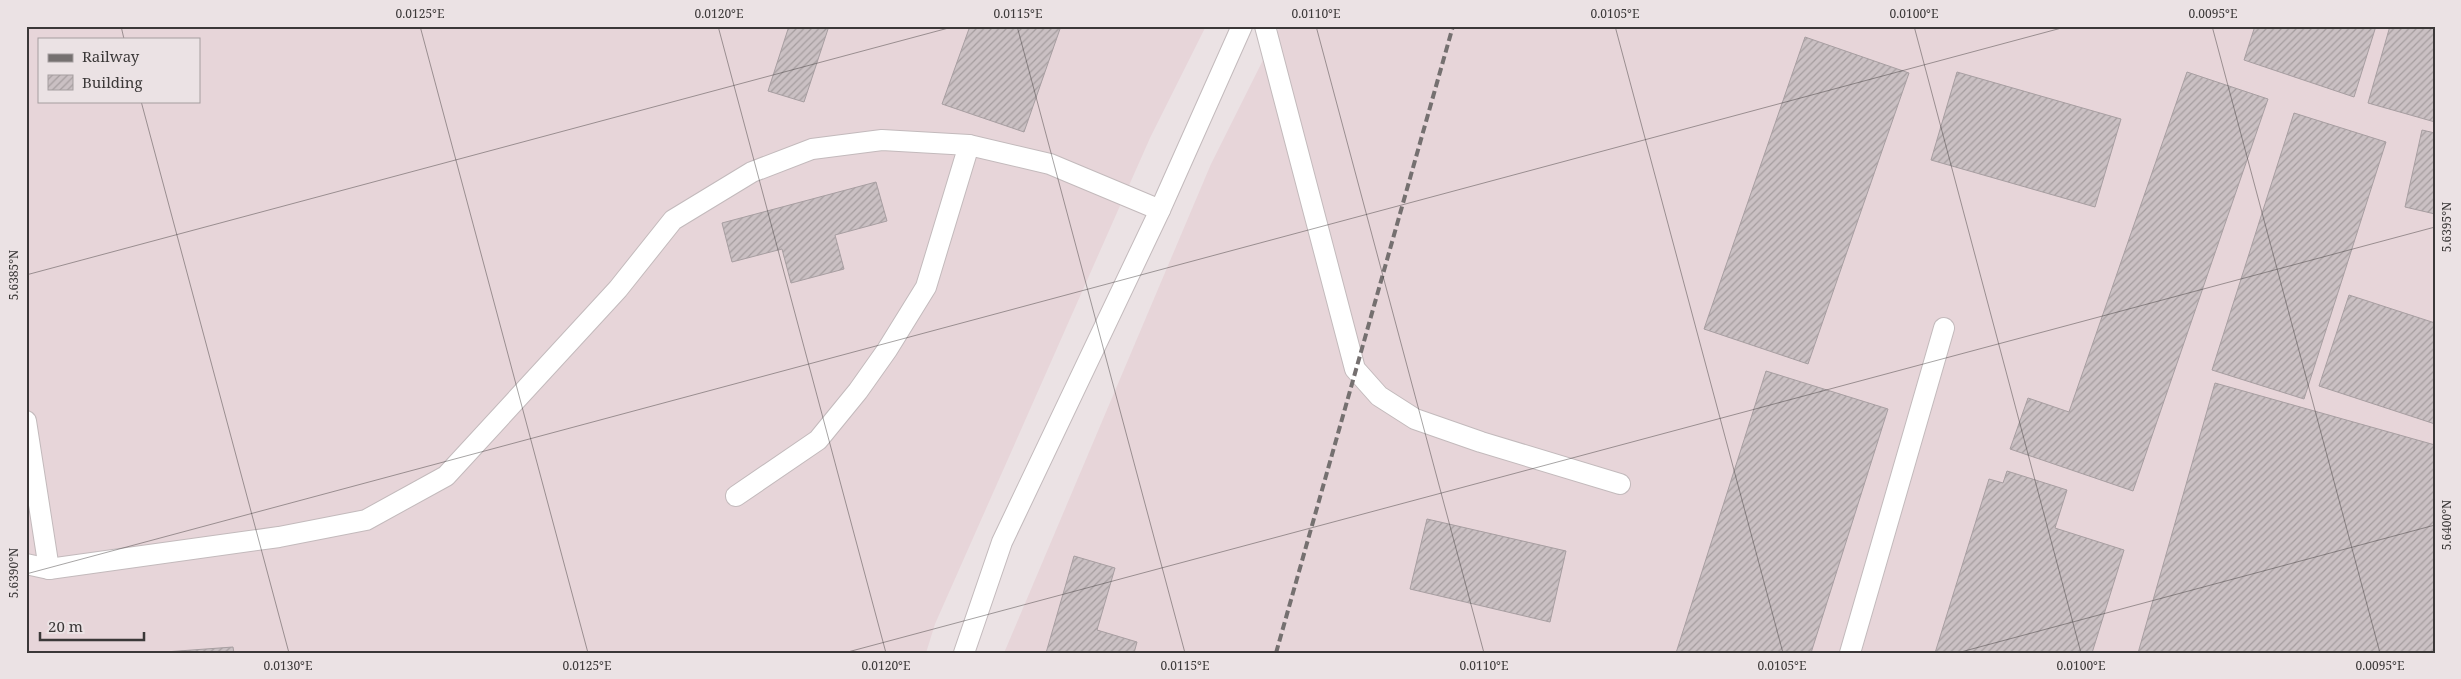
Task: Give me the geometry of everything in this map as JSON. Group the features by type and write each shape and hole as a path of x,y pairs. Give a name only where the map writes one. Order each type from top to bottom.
{"lane":[{"path":"964,653 1002,542 1160,210 1242,26"},
{"path":"1264,26 1355,369 1379,396 1415,419 1481,442 1620,484"},
{"path":"26,564 49,569 279,538 366,520 446,476 618,288 673,220 752,172 812,150 882,140 969,145 1050,164 1160,210"},
{"path":"736,496 818,440 858,392 886,350 926,287 969,145"},
{"path":"1850,653 1944,328"},
{"path":"26,421 49,569"}],"shaded area":[{"path":"26,26 1206,26 1150,138 935,624 926,653 26,653"},
{"path":"1280,26 2435,26 2435,653 1004,653 1211,164"}],"building":[{"path":"789,26 829,26 804,102 768,91"},
{"path":"970,26 1061,26 1024,132 942,104"},
{"path":"2255,26 2376,26 2354,97 2244,60"},
{"path":"2390,26 2435,26 2435,122 2368,103"},
{"path":"1805,37 1909,73 1808,364 1704,329"},
{"path":"1957,72 2121,119 2095,207 1931,160"},
{"path":"2187,72 2268,99 2133,491 2010,449 2028,398 2069,412"},
{"path":"2294,113 2386,142 2304,399 2212,370"},
{"path":"2422,130 2435,133 2435,214 2405,207"},
{"path":"876,182 887,221 835,235 844,269 791,283 782,249 732,262 722,223"},
{"path":"2349,295 2435,323 2435,424 2319,386"},
{"path":"1766,371 1888,409 1811,653 1676,653"},
{"path":"2215,383 2435,445 2435,653 2138,653"},
{"path":"2007,471 2067,490 2055,528 2124,550 2092,653 1935,653 1989,479 2003,483"},
{"path":"1427,519 1566,551 1550,622 1410,589"},
{"path":"1074,556 1115,568 1097,630 1137,642 1134,653 1046,653"},
{"path":"233,647 234,653 151,653"}],"railway":[{"path":"1276,653 1453,26"}]}
